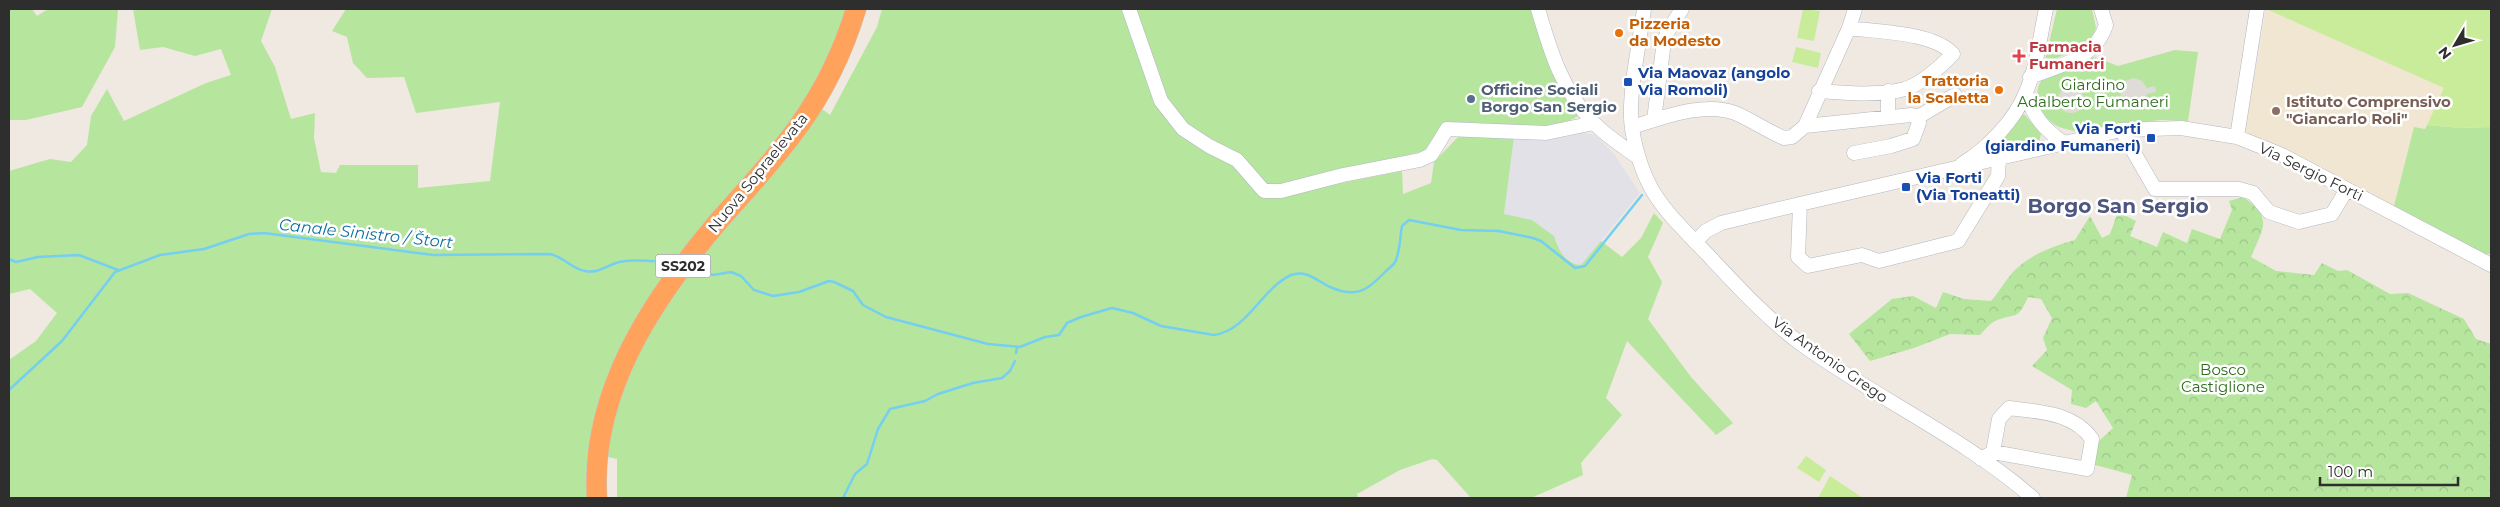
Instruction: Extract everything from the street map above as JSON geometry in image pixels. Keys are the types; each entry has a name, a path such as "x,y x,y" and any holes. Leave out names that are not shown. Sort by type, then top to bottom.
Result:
{"highway":[{"name":"Nuova Sopraelevata","path":"597,498 604,456 621,401 642,351 656,326 699,264 802,144 840,56 856,9"},
{"name":"Nuova Sopraelevata","path":"818,106 850,60 868,9"},
{"name":"Nuova Sopraelevata","path":"604,456 608,498"}],"street":[{"path":"1129,9 1161,101 1169,114 1194,137 1237,160 1264,191 1281,191 1343,175 1420,160 1431,155 1447,129 1546,132 1594,123"},
{"path":"1538,9 1557,68 1569,91 1594,123 1639,158"},
{"name":"Via Antonio Grego","path":"1644,9 1631,108 1632,127 1645,177 1662,208 1770,318 1796,340 1987,455 2033,498"},
{"path":"1654,120 1664,41 1682,9"},
{"path":"1632,127 1689,112 1724,110 1784,138 1792,138 1806,126 1819,91 1849,28 1855,9"},
{"path":"1956,168 1986,146 2015,111 2026,92 2046,9"},
{"path":"2030,77 2077,59 2095,47 2106,25 2101,9"},
{"path":"2236,137 2258,9"},
{"path":"1819,91 1844,93 1905,89 1916,84 1953,54 1946,47 1933,40 1849,28"},
{"path":"1888,91 1888,117"},
{"path":"2026,92 2036,117 2044,127 2064,143"},
{"path":"1918,117 1955,96"},
{"path":"1806,126 1911,114 1918,117 1920,123 1913,139 1891,146 1854,153"},
{"name":"Via Sergio Forti","path":"1695,242 1706,231 1722,223 1800,204 2121,130 2181,128 2236,137 2282,154 2491,265"},
{"path":"2121,130 2155,189 2239,189 2253,193 2269,212 2298,222 2332,214 2347,189"},
{"path":"1800,204 1798,257 1808,266 1862,255 1879,261 1958,241 1998,176 1999,158"},
{"name":"Via Antonio Grego","path":"2009,408 2058,415 2087,431 2092,439 2087,469 1987,455 1999,419 2009,408"}],"shaded area":[{"path":"2266,9 2444,88 2425,129 2414,127 2394,206 2281,148 2245,133"},
{"path":"2134,78 2142,81 2147,88 2155,86 2156,92 2147,94 2140,104 2131,105 2121,97 2120,88 2125,81"},
{"path":"2071,87 2080,91 2084,100 2080,109 2071,113 2062,109 2058,100 2062,91"},
{"path":"1579,132 1595,135 1614,154 1640,193 1581,266 1567,259 1557,248 1554,236 1532,221 1504,214 1514,137"}],"green space":[{"path":"9,9 32,9 37,16 48,9 118,9 115,47 82,107 26,120 9,120"},
{"path":"133,9 272,9 261,41 275,67 291,119 315,113 314,138 321,172 336,173 340,165 418,165 418,188 490,181 500,102 416,113 404,77 367,78 353,63 347,37 332,31 346,9 849,9 836,43 808,98 830,115 877,27 882,9 1125,9 1161,112 1276,196 1402,171 1403,194 1431,183 1434,162 1458,137 1514,137 1504,214 1532,220 1554,236 1560,251 1571,262 1581,265 1601,241 1622,257 1641,238 1654,213 1663,223 1648,257 1662,282 1648,319 1691,377 1733,423 1716,435 1627,341 1606,398 1622,415 1581,463 1583,475 1531,498 1471,498 1437,460 1432,459 1400,470 1357,494 1358,498 617,498 617,459 591,453 587,498 9,498 9,360 36,341 57,313 30,289 9,294 9,171 50,159 71,162 87,145 91,116 107,89 124,121 206,83 231,75 221,49 195,56 163,47 140,50"},
{"path":"1134,9 1532,9 1579,115 1565,123 1531,130 1443,124 1424,151 1280,187 1265,185 1180,119 1166,101"},
{"path":"1803,9 1820,11 1814,41 1797,38"},
{"path":"2057,9 2092,9 2096,28 2090,43 2044,64"},
{"path":"2266,9 2491,9 2491,127 2461,128 2427,125 2444,88"},
{"path":"1796,47 1821,53 1818,68 1792,62"},
{"name":"Giardino Adalberto Fumaneri","path":"2175,50 2198,52 2188,121 2160,120 2074,131 2054,124 2046,118 2040,106 2037,93 2038,87 2045,77 2095,57 2118,66"},
{"path":"2021,114 2025,115 2041,134 2039,143 1990,153 1989,151"},
{"path":"2427,125 2461,128 2491,127 2491,254 2485,254 2394,206 2414,127 2425,129"},
{"name":"Bosco Castiglione","path":"2243,197 2259,211 2263,224 2251,257 2276,271 2314,275 2322,263 2338,271 2347,270 2390,294 2408,293 2464,319 2476,339 2491,344 2491,498 2126,498 2132,475 2092,464 2098,442 2113,428 2096,401 2086,408 2071,404 2072,390 2032,366 2047,350 2043,338 2052,318 2041,299 2028,297 2018,313 1995,321 1980,335 1950,334 1914,348 1870,361 1849,334 1892,299 1913,296 1936,308 1943,292 1964,299 1991,301 2019,266 2050,248 2075,240 2090,216 2102,238 2110,234 2118,212 2136,221 2130,236 2157,247 2163,232 2187,243 2192,229 2220,239 2232,210 2229,201"},
{"path":"1806,456 1826,470 1819,482 1797,468"},
{"path":"1830,476 1863,498 1818,498"}],"waterway":[{"path":"691,267 713,275 731,272 741,276 754,290 773,296 799,292 829,281 834,282 853,291 863,305 886,317 988,344 1020,347 1045,337 1059,335 1067,323 1112,308 1133,313 1161,326 1214,335 1226,332 1245,318 1280,281 1291,275 1302,274 1311,276 1339,291 1355,292 1367,288 1394,264 1402,226 1409,220 1461,230 1499,231 1533,238 1541,241 1575,268 1585,266 1642,195"},
{"name":"Canale Sinistro / Štort","path":"9,390 62,341 115,272 160,255 204,249 249,234 264,233 433,255 550,254 580,270 590,272 626,261 674,264"},
{"path":"9,259 16,262 38,257 79,255 118,270"},
{"name":"Canale Sinistro / Štort","path":"1016,353 1017,347"},
{"path":"843,498 855,474 867,464 878,429 890,409 925,401 938,394 973,383 1002,378 1010,371 1015,361"}],"place":[{"name":"Pizzeria da Modesto","path":"1619,33"},
{"name":"Farmacia Fumaneri","path":"2019,56"},
{"name":"Via Maovaz (angolo Via Romoli)","path":"1628,82"},
{"name":"Trattoria la Scaletta","path":"1999,90"},
{"name":"Officine Sociali Borgo San Sergio","path":"1471,99"},
{"name":"Istituto Comprensivo \"Giancarlo Roli\"","path":"2276,111"},
{"name":"Via Forti (giardino Fumaneri)","path":"2151,138"},
{"name":"Via Forti (Via Toneatti)","path":"1906,187"}],"district":[{"name":"Borgo San Sergio","path":"2118,206"}]}
